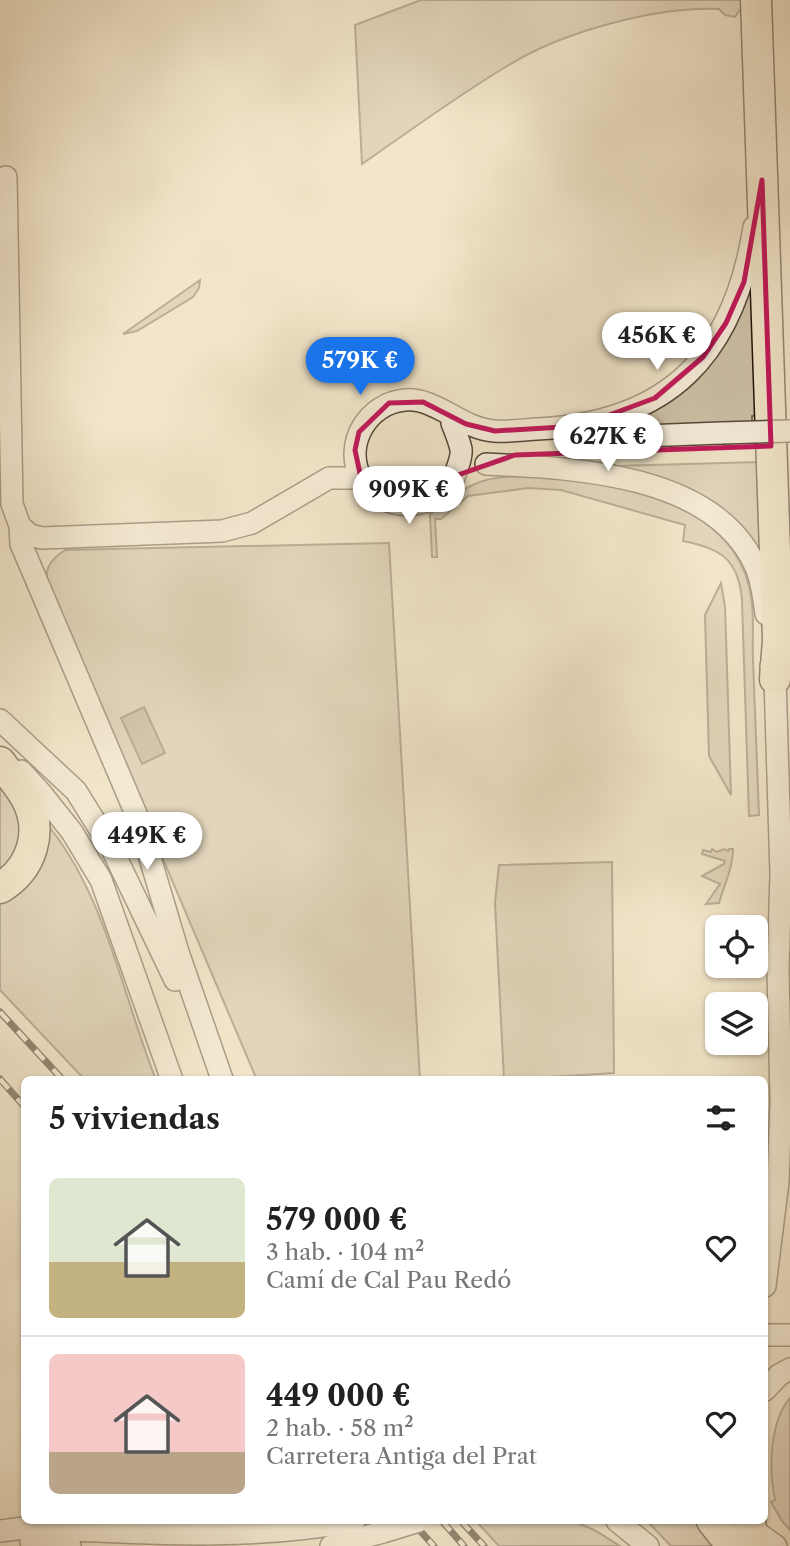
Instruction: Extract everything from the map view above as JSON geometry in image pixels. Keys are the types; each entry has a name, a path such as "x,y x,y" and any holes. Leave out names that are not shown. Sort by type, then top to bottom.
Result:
{"highway":[{"path":"756,0 778,640 775,679"},
{"path":"0,762 26,798 34,819 34,837 26,864 11,881 0,888"},
{"path":"724,1524 747,1530"}],"street":[{"path":"6,177 12,504 20,526 21,544 139,821 178,952 221,1076"},
{"path":"446,417 495,431 580,426 630,411 667,391 703,357 736,303 750,255 762,180"},
{"path":"446,417 461,449 455,476 444,491 435,498 418,504 400,505 388,502 373,492 361,478 355,450 359,432 373,413 389,403 407,400 423,402 446,417 464,436 495,441 722,441 790,446"},
{"path":"455,476 514,455 722,441 790,431"},
{"path":"486,464 562,467 611,475 668,492 708,512 733,534 756,567 767,623 766,654 775,679 781,874 778,970 781,1102 775,1207 768,1262"},
{"path":"20,526 30,534 42,538 222,531 252,523 329,478 361,478"},
{"path":"34,579 40,560 63,538"},
{"path":"0,720 76,792 133,892 221,1076"},
{"path":"0,754 18,768 41,793 72,832 101,880 172,1076"},
{"path":"768,1227 775,1207"},
{"path":"768,1335 790,1335"},
{"path":"768,1387 779,1375 790,1369"},
{"path":"0,1531 24,1528 204,1534 309,1530 339,1524"},
{"path":"331,1546 409,1524"},
{"path":"621,1524 649,1546"},
{"path":"747,1530 776,1546"},
{"path":"0,1537 70,1546"}],"highlighted area":[{"path":"762,180 771,446 515,455 455,476 444,491 418,504 388,502 361,478 355,450 359,432 389,403 423,402 466,424 495,431 580,426 655,398 703,357 726,323 744,282"}],"shaded area":[{"path":"421,0 743,0 743,6 735,17 725,15 719,9 667,12 611,23 555,42 490,77 362,164 355,25"},
{"path":"200,280 199,288 193,297 137,331 123,334"},
{"path":"752,280 757,415 752,416 752,424 618,427 641,416"},
{"path":"758,462 765,573 749,543 615,471 616,466"},
{"path":"542,476 603,485 665,502 694,515 718,533 737,556 749,586 752,604 759,815 749,816 742,601 737,575 732,565 717,552 683,541 685,525 561,490 528,488 468,496 441,519 435,519 437,557 432,557 430,514 446,502 470,486 493,479"},
{"path":"389,543 420,1076 255,1076 49,591 48,567 54,558 65,550"},
{"path":"721,583 725,606 731,795 709,756 705,615"},
{"path":"144,707 165,753 142,764 121,718"},
{"path":"0,783 16,802 25,837 0,877"},
{"path":"51,829 86,887 112,950 154,1076 81,1076 0,990 0,898 46,841"},
{"path":"712,849 717,852 733,849 733,856 719,903 706,904 720,884 702,876 725,861 702,854 703,850 711,852"},
{"path":"612,862 614,1073 504,1076 495,903 499,865"},
{"path":"790,1398 790,1530 771,1502 775,1500 772,1474 774,1433 783,1408"},
{"path":"479,1524 581,1524 620,1546 499,1546"},
{"path":"650,1524 705,1524 724,1546 671,1546"}],"railway":[{"path":"0,1012 59,1076"},
{"path":"0,1079 21,1103"},
{"path":"414,1524 434,1546"},
{"path":"445,1524 464,1546"},
{"path":"464,1524 484,1546"}]}
